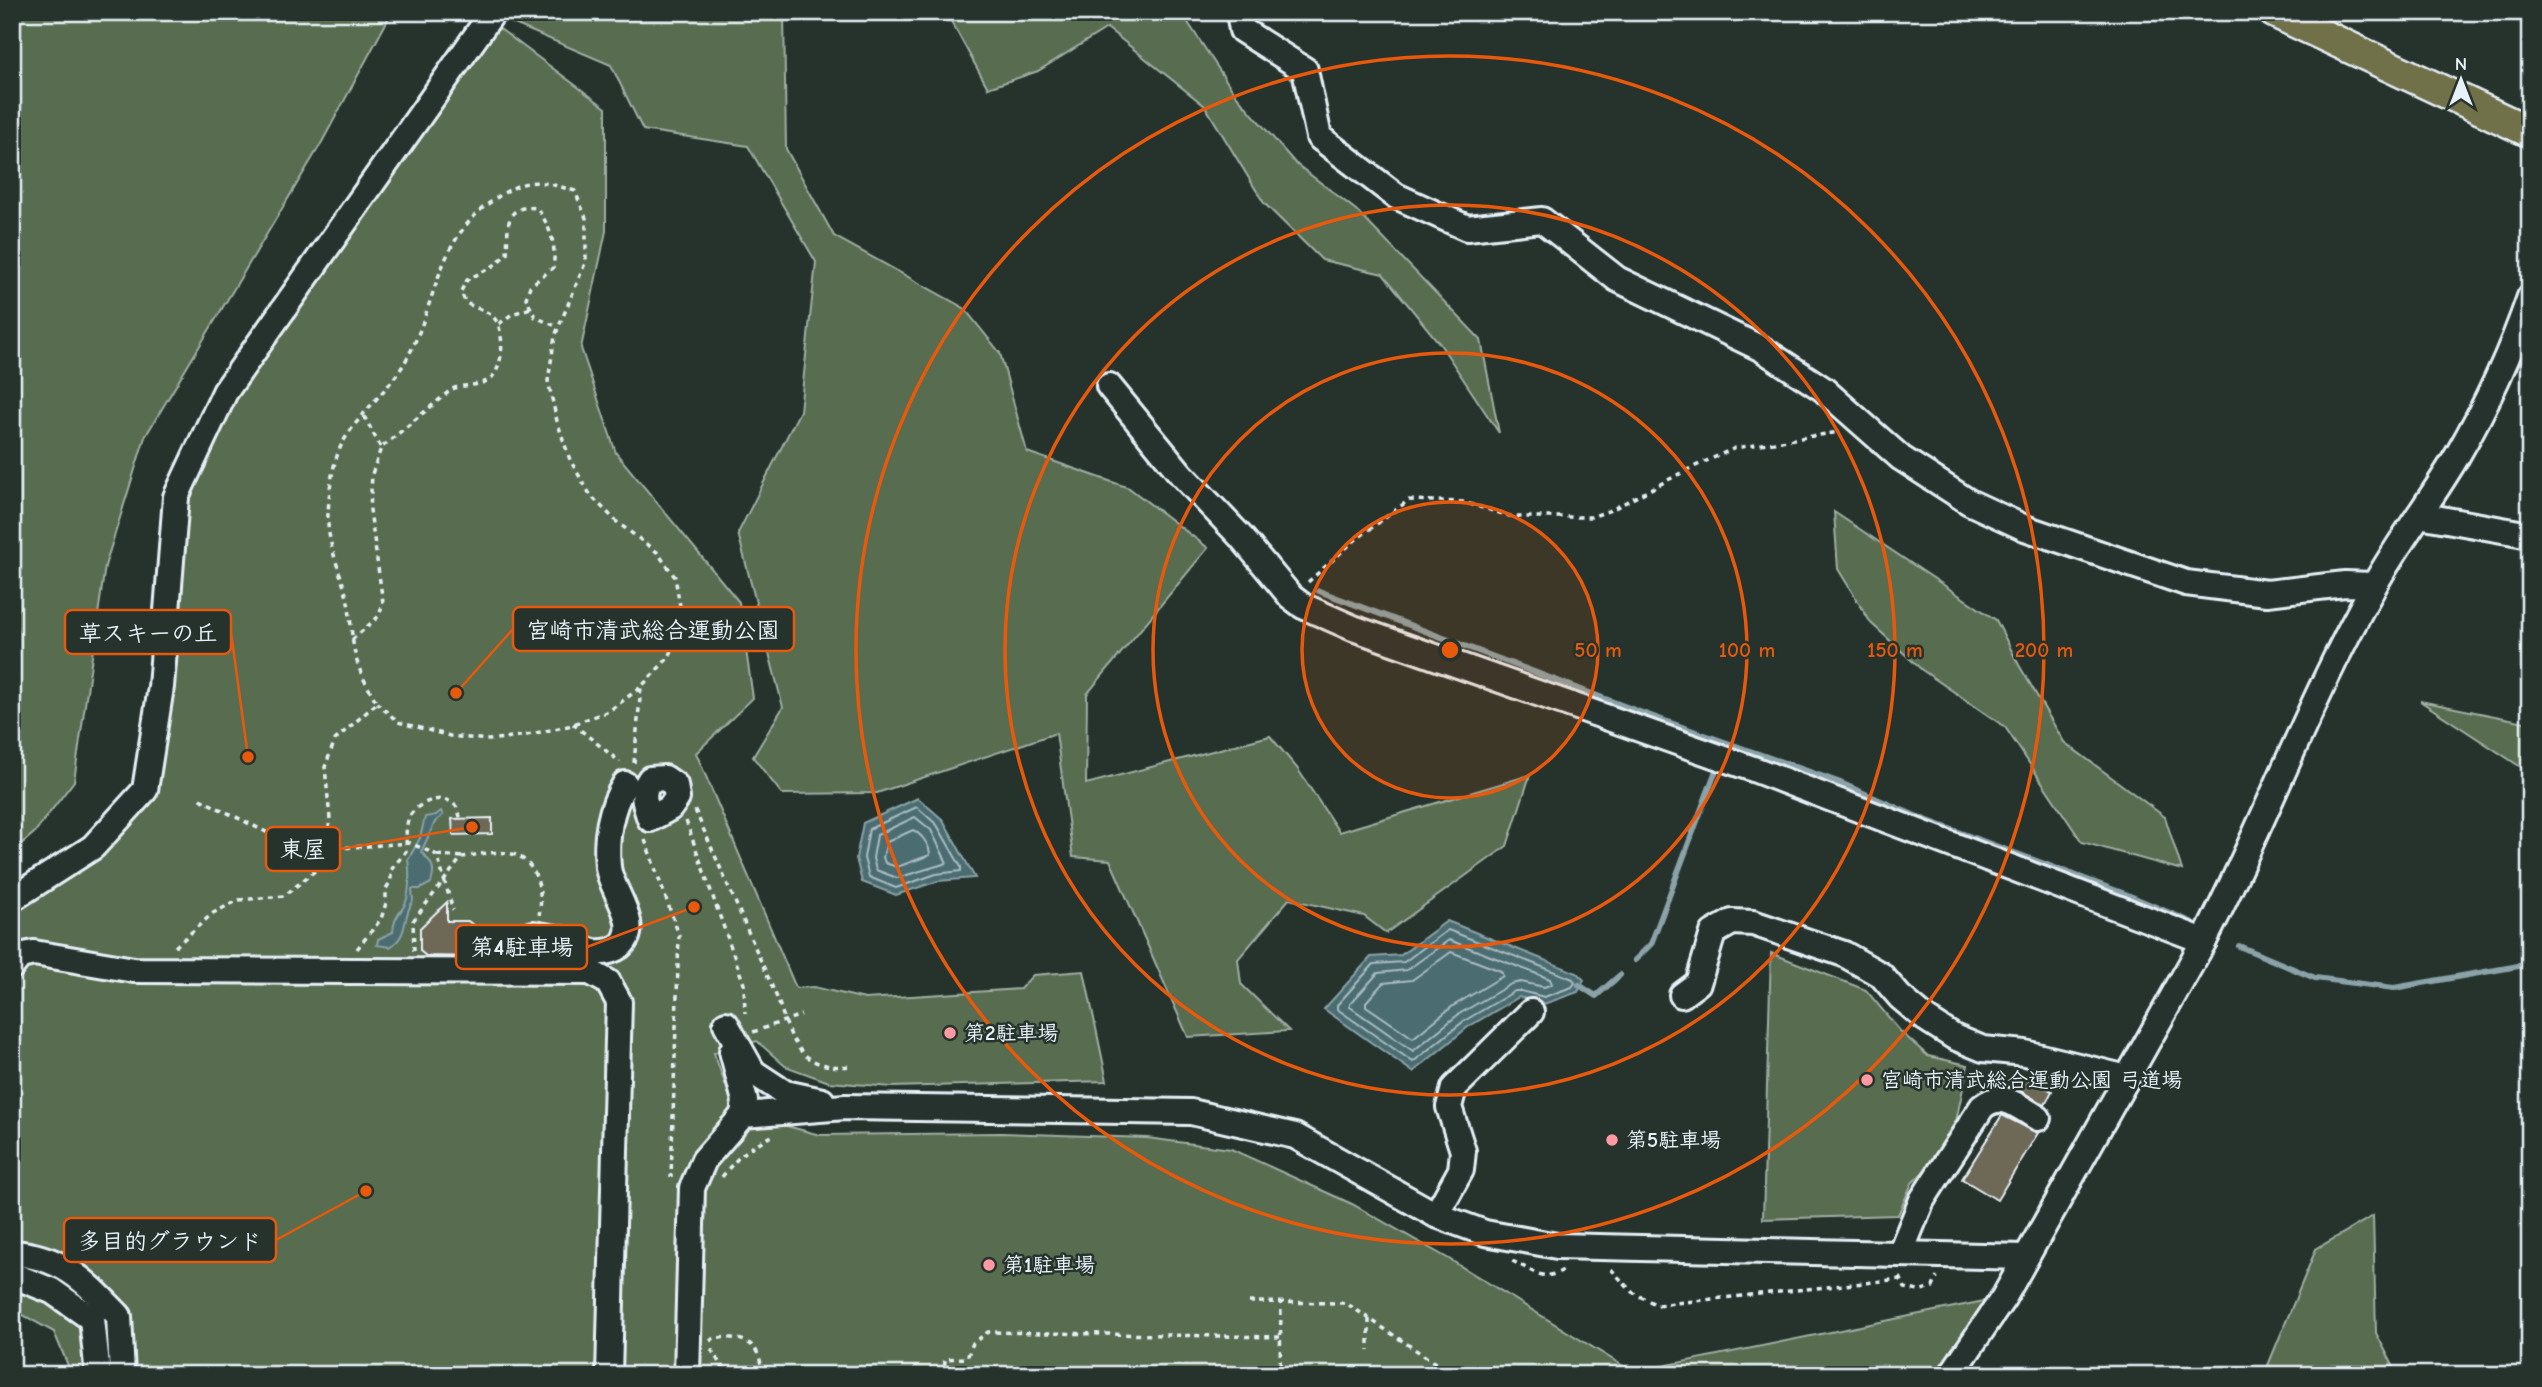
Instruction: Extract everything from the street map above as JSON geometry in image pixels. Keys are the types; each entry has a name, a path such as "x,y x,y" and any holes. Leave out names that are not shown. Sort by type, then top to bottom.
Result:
{"main road":[{"path":"2274,12 2530,132"}],"street":[{"path":"12,899 93,847 145,790 161,687 176,496 225,392 493,12"},
{"path":"1239,12 1242,30 1305,70 1319,137 1396,196 1467,228 1542,220 1617,279 1762,349 1823,389 1901,458 1969,502 2025,528 2186,583 2267,593 2345,584 2374,585"},
{"path":"1951,1375 2004,1297 2204,941 2234,884 2302,729 2374,585 2456,457 2484,407 2516,338 2530,297"},
{"path":"1110,386 1181,474 1242,538 1291,597 1303,606 1353,628 1768,775 2204,941"},
{"path":"2418,515 2530,535"},
{"path":"533,934 565,940 594,952 610,951 621,945 628,935 628,921 608,870 608,845 616,799 629,778"},
{"path":"1682,995 1698,983 1713,933 1732,922 1753,922 1844,954 1881,975 1900,997 1926,1019 1954,1037 1983,1049 2025,1053 2127,1078"},
{"path":"12,966 20,956 34,953 134,970 590,972 608,982 619,1002 610,1375"},
{"path":"1436,1215 1461,1170 1463,1151 1450,1107 1454,1088 1531,1012"},
{"path":"739,1027 753,1072 785,1093 845,1107"},
{"path":"739,1027 745,1101 752,1114"},
{"path":"1900,1267 1922,1200 1982,1107 1990,1100 2006,1100 2038,1118"},
{"path":"687,1375 692,1188 704,1160 752,1114 845,1107 1191,1112 1295,1136 1436,1215 1485,1233 1557,1246 1900,1267 2026,1257"},
{"path":"12,1253 34,1254 53,1261 88,1285 119,1316 122,1375"},
{"path":"12,1275 52,1291 92,1318 98,1375"}],"path":[{"path":"545,182 575,191 586,218 586,261 555,336 548,381 557,422 570,460 591,496 618,523 657,552 675,577 681,618 670,656 641,687 609,710 572,724 527,735 489,740 450,736 398,722 377,703 359,670 352,640 348,602 334,554 327,516 337,455 364,416 405,363 421,327 450,245 477,211 516,184 545,182"},
{"path":"352,640 379,616 383,603 370,510 372,474 381,448 452,389 461,385 476,385 490,379 497,369 502,342 499,324 491,314 465,302 461,292 467,280 493,267 507,254 509,220 514,210 524,206 537,208 545,220 556,255 553,268 530,286 526,298 535,317 558,327"},
{"path":"499,324 512,314 531,308"},
{"path":"364,416 381,448"},
{"path":"1291,597 1354,541 1409,500 1463,502 1513,517 1591,517 1611,510 1689,469 1735,449 1866,427"},
{"path":"629,778 641,687"},
{"path":"150,970 213,913 239,900 285,895 316,870 326,849 330,819 325,767 334,740 377,703"},
{"path":"572,724 629,778"},
{"path":"201,799 322,860"},
{"path":"351,971 353,954 381,919 391,870 403,856 410,816 419,806 431,800 444,799 454,803 460,811 460,819"},
{"path":"801,1015 785,1021 739,1027 744,984 685,822 694,808 785,1021 801,1052 816,1063 833,1067 850,1066"},
{"path":"647,827 679,935 671,1182"},
{"path":"326,849 406,843 437,855 515,855 529,867 540,884 541,905 533,934"},
{"path":"437,855 453,910"},
{"path":"414,971 414,921 462,857"},
{"path":"715,1186 736,1160 758,1142 781,1133"},
{"path":"1504,1258 1543,1277 1551,1277 1574,1266"},
{"path":"1621,1270 1611,1269 1632,1292 1657,1305 1900,1267 1905,1288 1917,1291 1933,1287 1938,1275"},
{"path":"1249,1302 1346,1303 1450,1374"},
{"path":"1280,1375 1281,1302"},
{"path":"1368,1318 1369,1350"},
{"path":"944,1375 945,1359 967,1358 974,1343 988,1332 1280,1337"},
{"path":"719,1337 738,1337 750,1343 758,1353 762,1375"},
{"path":"709,1346 722,1367 729,1371 755,1375"},
{"path":"722,1367 722,1375"}],"green space":[{"path":"12,12 392,12 322,142 145,437 105,566 74,781 34,833 12,852"},
{"path":"486,12 784,12 786,149 834,236 964,308 1000,353 1027,452 1129,488 1208,548 1087,694 1086,784 1270,736 1297,768 1339,832 1530,775 1507,846 1386,933 1364,916 1289,899 1238,959 1241,984 1289,1031 1188,1037 1110,860 1073,857 1056,733 877,793 782,794 753,757 783,707 738,533 800,411 816,262 748,146 643,130 611,65"},
{"path":"946,12 1181,12 1235,94 1295,163 1356,210 1481,340 1499,433 1440,344 1383,274 1322,260 1264,203 1205,106 1107,28 1038,71 988,88"},
{"path":"488,20 606,108 606,231 581,348 616,453 739,602 753,698 696,753 796,988 814,987 865,999 1020,989 1033,975 1084,971 1107,1081 892,1087 829,1082 785,1066 757,1041 714,1053 735,1112 820,1135 1001,1133 1147,1138 1231,1149 1352,1204 1449,1259 1633,1372 2004,1297 1951,1375 72,1375 54,1332 12,1309 12,899 145,790 176,497 225,392"},
{"path":"1834,512 1996,620 2064,742 2165,817 2182,870 2082,842 2005,727 1922,670 1871,623 1838,569"},
{"path":"2420,701 2530,723 2530,773"},
{"name":"宮崎市清武総合運動公園 弓道場","path":"1771,953 1866,990 1900,1031 1928,1056 1968,1065 1955,1126 1937,1158 1912,1183 1898,1215 1763,1219"},
{"path":"2373,1216 2376,1333 2398,1375 2264,1375 2316,1249"}],"water":[{"path":"918,798 943,820 975,878 938,881 896,895 862,882 856,858 863,823"},
{"path":"441,811 443,815 435,822 421,852 432,866 431,883 420,889 412,889 413,901 403,931 396,942 390,947 377,945 378,939 393,932 395,921 406,902 409,884 408,860 420,838 425,817"},
{"path":"1447,921 1577,973 1584,980 1578,992 1544,1004 1519,997 1468,1027 1413,1072 1324,1009 1371,957 1401,955"}],"building":[{"path":"492,818 492,834 453,835 452,819"},
{"path":"447,902 447,921 468,921 484,934 483,953 480,957 426,956 420,951 420,928"},
{"path":"2022,1075 2052,1091 2045,1105 2015,1088"},
{"path":"2002,1115 2038,1133 1997,1200 1962,1179"}],"waterway":[{"path":"1319,591 1645,714 1838,782 1920,818 2125,894 2191,922"},
{"path":"1635,960 1651,944 1718,765"},
{"path":"2239,946 2315,978 2394,988 2530,964"},
{"path":"1579,985 1596,996 1620,975"}],"place":[{"name":"宮崎市清武総合運動公園","path":"456,693"},
{"name":"草スキーの丘","path":"248,757"},
{"name":"東屋","path":"472,827"},
{"name":"第4駐車場","path":"694,907"},
{"name":"第2駐車場","path":"950,1033"},
{"name":"宮崎市清武総合運動公園 弓道場","path":"1867,1080"},
{"name":"第5駐車場","path":"1612,1140"},
{"name":"多目的グラウンド","path":"366,1191"},
{"name":"第1駐車場","path":"989,1265"}]}
